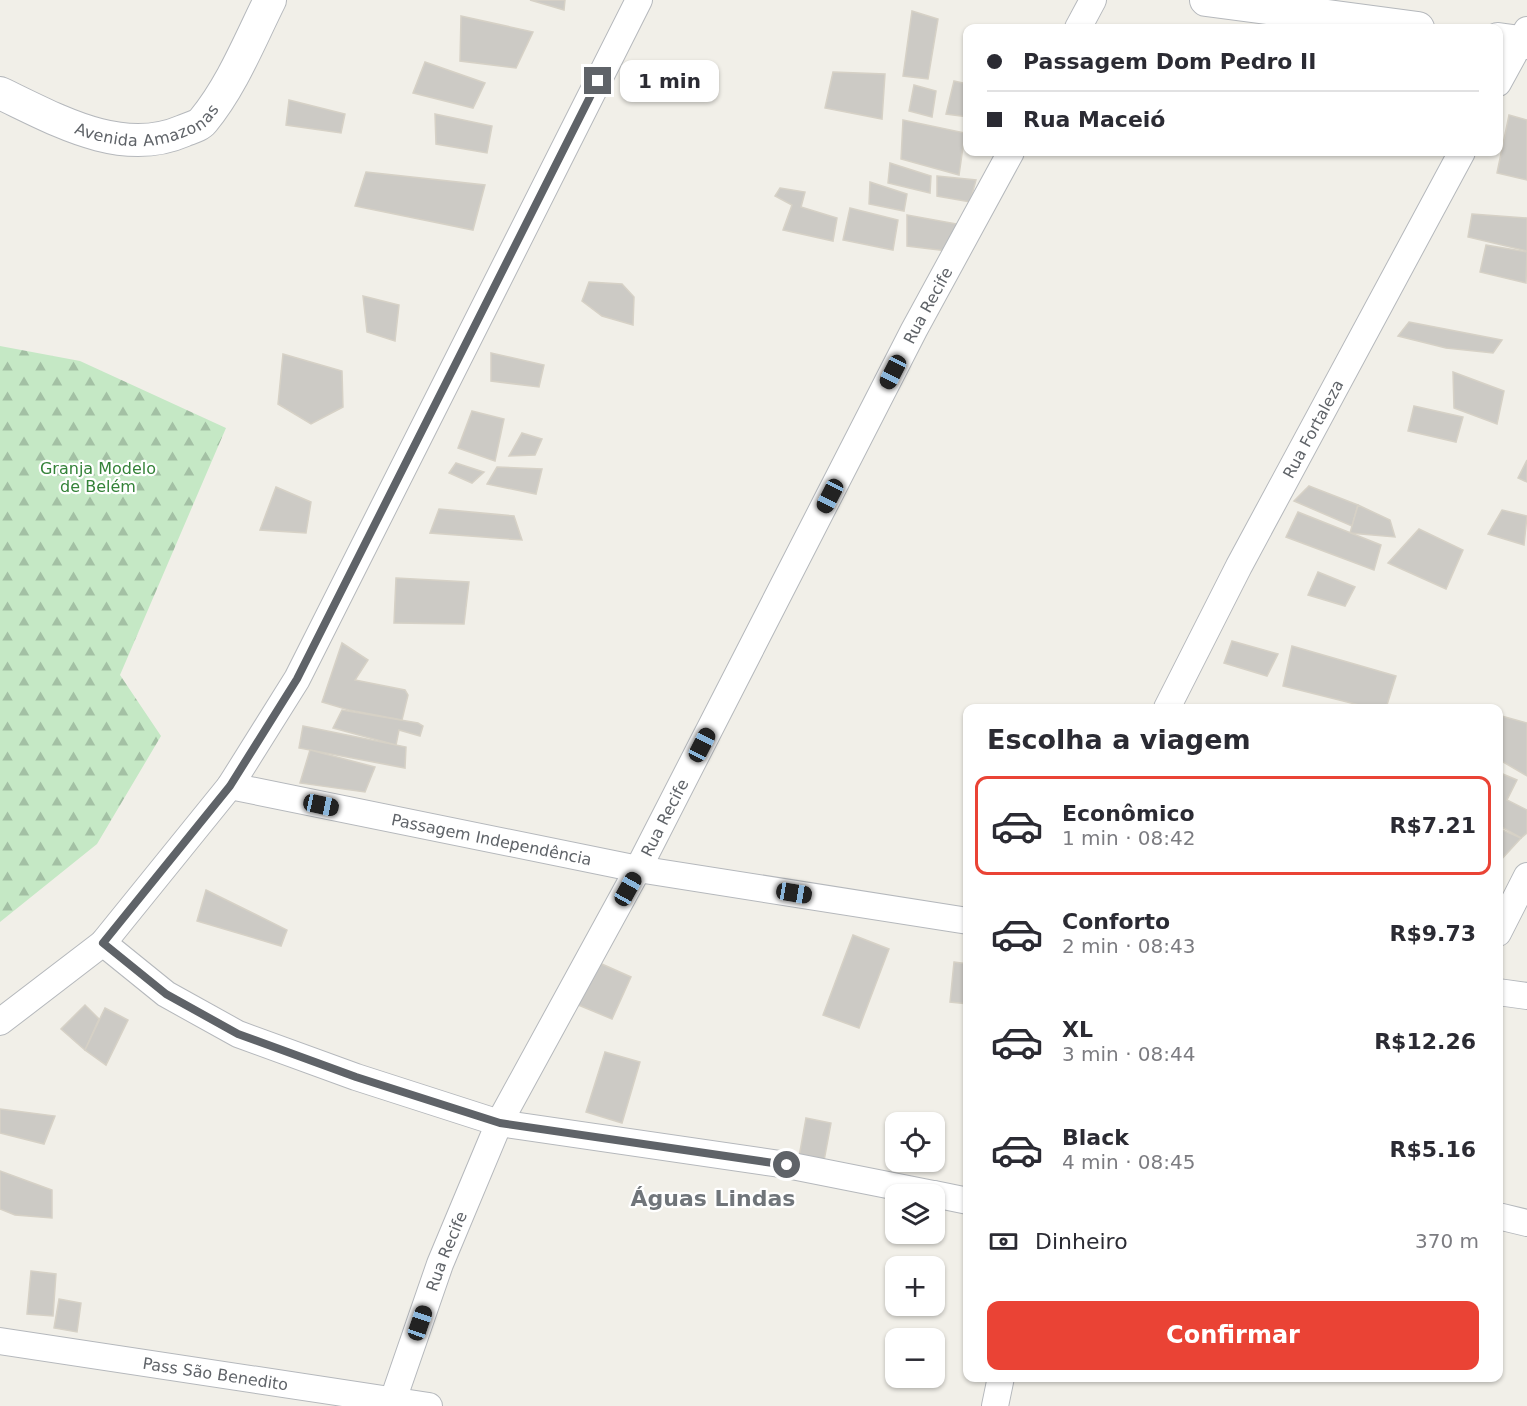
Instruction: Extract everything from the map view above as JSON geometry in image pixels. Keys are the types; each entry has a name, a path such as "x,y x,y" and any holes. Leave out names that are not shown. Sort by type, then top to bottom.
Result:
{"street":[{"name":"Avenida Amazonas","path":"0,93 77,129 132,140 173,135 202,123 224,89 270,0"},
{"path":"0,1023 103,943 230,786 297,679 639,0"},
{"path":"1080,24 1093,0"},
{"path":"1206,0 1388,24"},
{"path":"1503,72 1518,39"},
{"name":"Rua Recife","path":"393,1401 440,1264 500,1123 639,869 909,341 1009,156"},
{"name":"Rua Fortaleza","path":"1169,704 1239,566 1460,156"},
{"name":"Passagem Independência","path":"230,786 639,869 963,920"},
{"path":"1503,923 1527,876"},
{"path":"103,943 166,994 238,1034 356,1077 500,1123 787,1165 885,1184"},
{"path":"1503,993 1527,996"},
{"path":"945,1196 963,1200"},
{"path":"1503,1217 1527,1223"},
{"name":"Pass São Benedito","path":"0,1341 429,1406"},
{"path":"995,1406 1000,1382"}],"green space":[{"name":"Granja Modelo de Belém","path":"0,346 80,361 226,428 120,675 161,736 97,844 0,922"}],"building":[{"path":"530,0 565,0 564,10"},
{"path":"912,11 938,19 928,79 903,76"},
{"path":"461,16 533,32 516,68 460,61"},
{"path":"425,62 485,83 473,108 413,93"},
{"path":"833,72 885,74 882,119 825,108"},
{"path":"954,81 963,83 963,116 946,114"},
{"path":"914,85 936,91 932,117 909,111"},
{"path":"289,100 345,114 341,133 286,125"},
{"path":"435,114 492,126 487,153 436,144"},
{"path":"1509,115 1527,120 1527,180 1497,173 1501,156 1503,156"},
{"path":"903,120 963,133 959,175 901,159"},
{"path":"890,163 931,176 930,193 888,183"},
{"path":"366,172 485,185 473,230 355,206"},
{"path":"937,176 976,180 970,202 937,196"},
{"path":"870,182 907,194 904,211 869,204"},
{"path":"780,188 805,192 801,207 837,218 833,241 783,230 792,205 775,196"},
{"path":"850,208 898,220 893,250 843,240"},
{"path":"1472,214 1527,218 1527,251 1468,237"},
{"path":"907,215 957,224 947,251 907,246"},
{"path":"1486,245 1527,252 1526,283 1480,272"},
{"path":"589,282 622,284 634,297 633,325 602,316 582,301"},
{"path":"363,296 399,305 395,341 367,332"},
{"path":"1409,322 1502,340 1493,353 1446,348 1398,336"},
{"path":"491,353 544,365 539,387 491,381"},
{"path":"283,354 342,371 343,407 311,424 278,404"},
{"path":"1453,372 1504,391 1497,424 1454,408"},
{"path":"1414,406 1463,417 1456,442 1408,431"},
{"path":"472,411 504,419 495,461 458,448"},
{"path":"522,433 542,439 535,455 509,456"},
{"path":"1527,460 1527,482 1518,478"},
{"path":"456,463 484,472 472,483 449,473"},
{"path":"497,467 542,469 536,494 487,484"},
{"path":"1309,486 1358,505 1352,526 1294,501"},
{"path":"276,487 311,502 306,533 260,530"},
{"path":"1358,505 1390,520 1395,537 1350,533"},
{"path":"439,509 514,516 522,540 430,533"},
{"path":"1502,510 1527,516 1524,545 1488,534"},
{"path":"1298,512 1381,545 1374,570 1286,537"},
{"path":"1419,529 1463,550 1446,589 1388,563"},
{"path":"1318,572 1355,587 1345,606 1308,595"},
{"path":"396,578 469,582 464,624 394,623"},
{"path":"1232,641 1278,654 1267,676 1224,663"},
{"path":"342,643 368,660 355,680 405,690 408,695 402,720 349,710 322,702"},
{"path":"1292,646 1396,676 1387,704 1355,704 1283,686"},
{"path":"342,710 418,723 423,726 420,736 399,730 396,745 333,728"},
{"path":"1503,716 1527,723 1527,776 1503,762"},
{"path":"303,726 406,747 405,768 299,748"},
{"path":"310,750 375,767 365,792 300,783"},
{"path":"1503,774 1517,780 1507,800 1527,810 1527,833 1521,838 1503,828"},
{"path":"1503,830 1521,838 1503,858"},
{"path":"206,890 287,930 281,946 197,921"},
{"path":"853,935 889,949 859,1028 823,1015"},
{"path":"595,961 631,977 612,1019 576,1004"},
{"path":"954,962 963,963 963,1003 950,1002"},
{"path":"85,1005 99,1019 85,1050 61,1029"},
{"path":"105,1008 128,1020 106,1065 85,1050"},
{"path":"605,1052 640,1062 622,1123 586,1112"},
{"path":"0,1109 55,1116 44,1144 0,1133"},
{"path":"806,1118 831,1123 824,1161 799,1157"},
{"path":"0,1171 52,1190 52,1218 15,1215 0,1209"},
{"path":"31,1271 56,1274 53,1316 27,1314"},
{"path":"59,1299 81,1303 77,1332 54,1328"}],"district":[{"name":"Águas Lindas","path":"713,1198"}],"route":[{"path":"598,81 297,679 230,786 103,943 166,994 238,1034 356,1077 500,1123 787,1165"}]}
